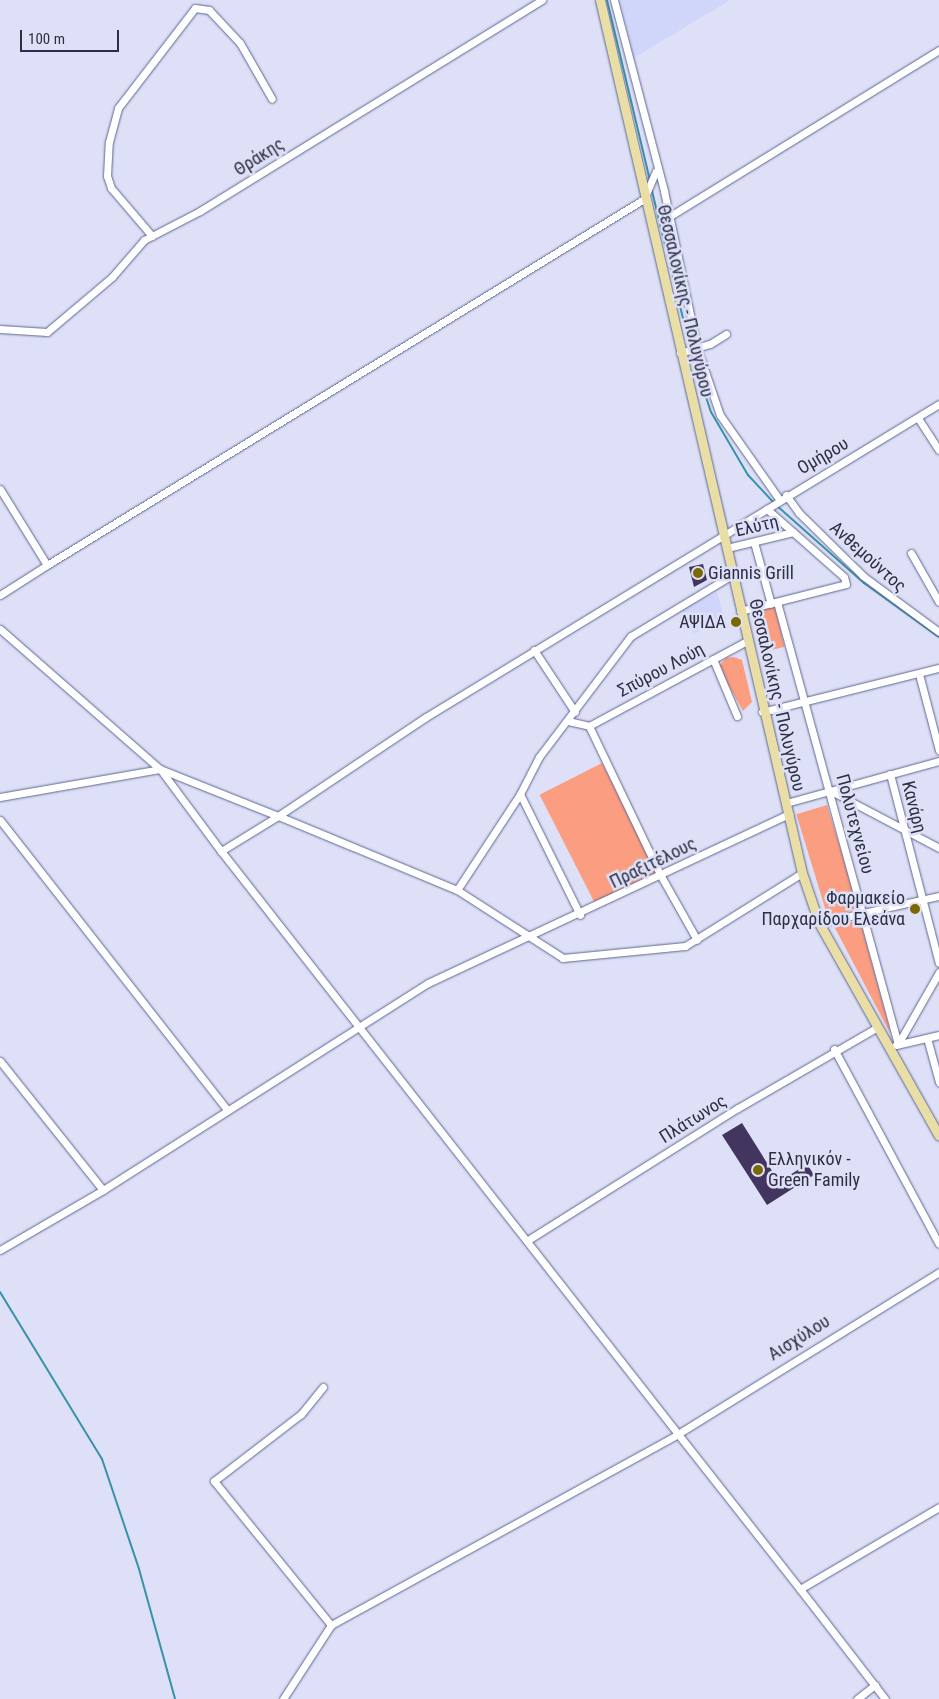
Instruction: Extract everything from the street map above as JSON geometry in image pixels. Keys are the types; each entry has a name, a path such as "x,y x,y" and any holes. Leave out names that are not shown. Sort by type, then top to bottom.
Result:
{"main road":[{"name":"Θεσσαλονίκης - Πολυγύρου","path":"600,0 644,199 722,534 727,548 762,712 789,814 802,873 819,923 888,1050 939,1136"}],"street":[{"name":"Θράκης","path":"0,329 47,332 112,277 140,243 200,210 542,0"},
{"path":"614,0 656,171 664,191 667,218 698,348 720,415 779,499"},
{"path":"152,236 112,188 107,176 109,142 118,108 195,8 210,10 240,43 272,99"},
{"path":"667,218 939,50"},
{"path":"0,595 644,199 656,171"},
{"path":"680,353 698,348 726,334"},
{"name":"Ομήρου","path":"221,851 534,650 722,534 767,509 779,499 939,404"},
{"path":"918,418 939,450"},
{"path":"0,489 47,565"},
{"name":"Ανθεμούντος","path":"786,495 799,513 870,582 939,632"},
{"name":"Ανθεμούντος","path":"767,509 844,577 846,584 774,603"},
{"name":"Ελύτη","path":"727,548 793,532"},
{"name":"Πολυτεχνείου","path":"754,542 805,701 831,791 898,1044"},
{"path":"911,553 939,602"},
{"path":"457,890 520,794 539,757 576,712 632,636 732,575"},
{"path":"740,611 774,603"},
{"path":"0,629 160,770 221,851 360,1025 885,1699"},
{"name":"Σπύρου Λούη","path":"589,726 747,641"},
{"path":"534,650 576,712"},
{"path":"713,659 736,716"},
{"path":"762,712 939,668"},
{"path":"919,674 939,750"},
{"path":"568,721 589,726 661,876 697,940"},
{"path":"786,803 939,761"},
{"path":"0,797 160,770 278,816 457,890 562,958 676,947 697,940 802,873"},
{"name":"Κανάρη","path":"890,774 939,963"},
{"path":"831,791 939,848"},
{"path":"520,794 580,916"},
{"name":"Πραξιτέλους","path":"0,1250 103,1190 360,1025 447,974 580,916 789,814"},
{"path":"0,820 227,1109"},
{"path":"819,923 939,896"},
{"path":"898,1044 939,972"},
{"name":"Πλάτωνος","path":"528,1240 834,1049 876,1028"},
{"path":"888,1050 898,1044 939,1035"},
{"path":"927,1038 939,1082"},
{"path":"834,1049 939,1244"},
{"path":"0,1061 103,1190"},
{"name":"Αισχύλου","path":"331,1625 678,1434 939,1272"},
{"path":"283,1699 331,1625 214,1481 301,1414 323,1387"},
{"path":"800,1589 939,1507"},
{"path":"857,1699 875,1685"}],"shaded area":[{"path":"620,0 730,0 634,58"},
{"path":"717,592 724,617 694,634 682,610"},
{"path":"774,604 785,647 763,652 753,609"},
{"path":"734,657 742,660 752,702 743,711 718,667 726,658"},
{"path":"602,763 657,872 595,903 540,795"},
{"path":"827,805 859,908 828,918 796,814"},
{"path":"860,920 889,1026 890,1033 834,926"}],"building":[{"name":"Giannis Grill","path":"703,564 707,580 694,587 689,567"},
{"name":"Ελληνικόν - Green Family","path":"742,1123 779,1182 807,1164 814,1175 767,1205 722,1135"}],"waterway":[{"path":"607,0 650,180"},
{"path":"651,187 690,347"},
{"path":"691,352 711,412 748,475 773,502"},
{"path":"776,505 864,583 939,637"},
{"path":"0,1292 102,1459 139,1569 175,1699"}],"place":[{"name":"Giannis Grill","path":"698,573"},
{"name":"ΑΨΙΔΑ","path":"736,622"},
{"name":"Φαρμακείο Παρχαρίδου Ελεάνα","path":"915,909"},
{"name":"Ελληνικόν - Green Family","path":"758,1170"}]}
